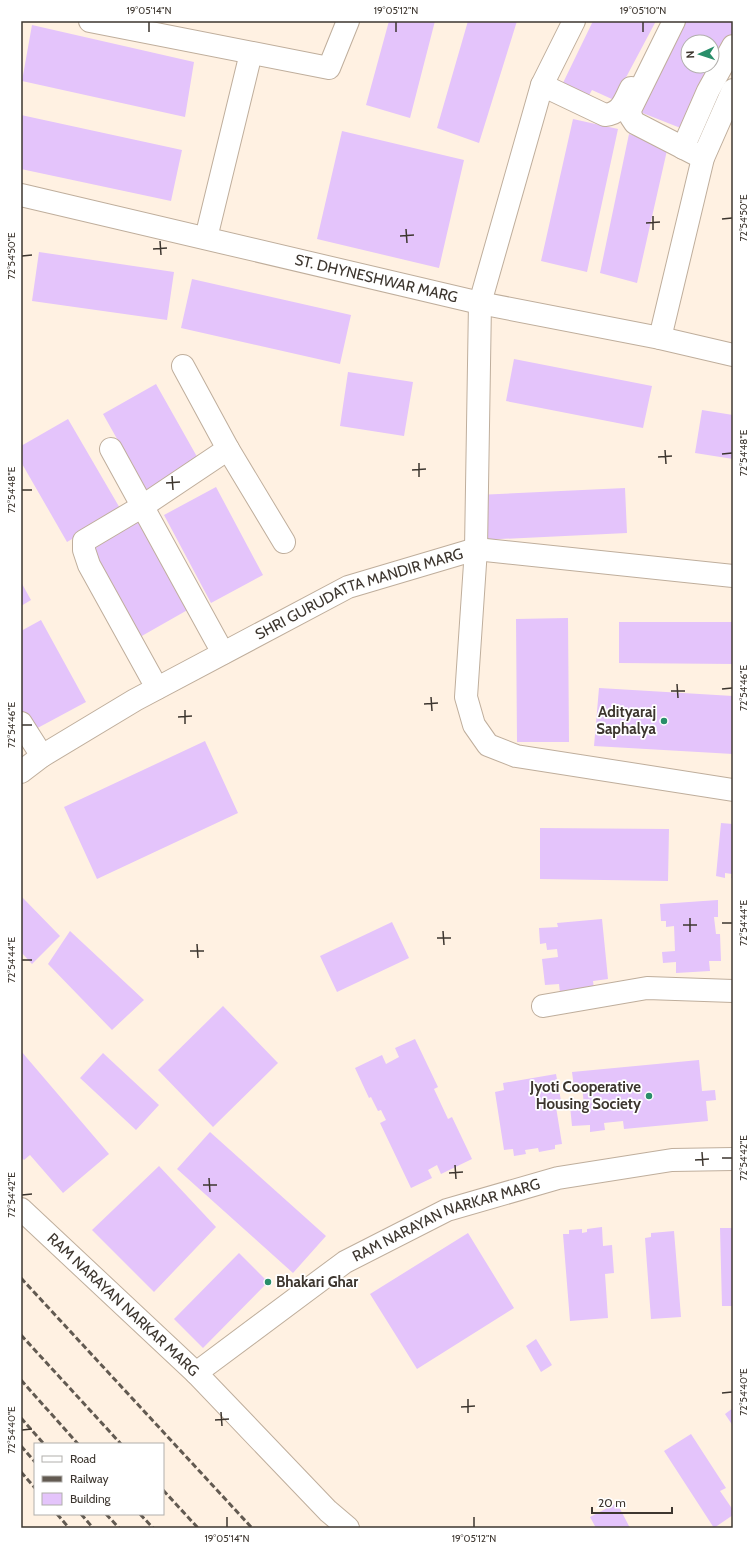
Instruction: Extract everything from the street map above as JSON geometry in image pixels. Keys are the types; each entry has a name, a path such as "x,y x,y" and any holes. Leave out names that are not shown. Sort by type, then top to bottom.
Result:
{"street":[{"path":"90,21 145,26 251,53 329,68 348,21"},
{"path":"574,21 548,88 480,303 476,549 466,697 474,725 488,745 516,756 733,790"},
{"path":"548,88 590,21"},
{"path":"548,88 605,115 613,114 618,111 666,21"},
{"path":"674,21 630,110 631,117 635,123 703,158"},
{"path":"684,148 708,91 733,46"},
{"path":"206,238 251,53"},
{"path":"660,338 703,158 733,90"},
{"name":"ST. DHYNESHWAR MARG","path":"21,195 480,303 660,338 733,355"},
{"path":"183,366 228,449 284,542"},
{"path":"111,449 223,653"},
{"path":"157,688 89,565 84,550 84,542 143,506 228,449"},
{"name":"SHRI GURUDATTA MANDIR MARG","path":"21,772 42,756 135,700 348,587 476,549 733,576"},
{"path":"21,723 42,756"},
{"path":"543,1006 647,988 733,991"},
{"name":"RAM NARAYAN NARKAR MARG","path":"21,1209 196,1373 345,1262 447,1210 558,1178 672,1160 733,1160"},
{"path":"196,1373 328,1511 348,1528"}],"building":[{"path":"389,21 435,21 410,118 366,105"},
{"path":"468,21 517,21 479,143 437,128"},
{"path":"593,21 656,21 614,100 592,90 588,97 561,87"},
{"path":"683,21 733,21 733,35 720,59 720,34 680,34 680,74 712,74 683,129 635,110"},
{"path":"32,25 194,62 185,117 22,81"},
{"path":"21,115 182,150 171,201 21,169"},
{"path":"573,119 618,129 587,272 541,261"},
{"path":"342,131 464,160 439,268 317,239"},
{"path":"629,134 668,146 637,283 600,273"},
{"path":"39,252 174,272 167,320 32,301"},
{"path":"192,279 351,315 340,364 181,328"},
{"path":"514,359 652,386 643,428 506,401"},
{"path":"348,372 413,382 404,436 340,426"},
{"path":"156,384 200,462 147,492 103,414"},
{"path":"702,410 733,415 733,459 695,453"},
{"path":"68,419 121,510 67,542 21,462 21,446"},
{"path":"216,487 263,575 211,603 164,515"},
{"path":"625,488 627,533 479,540 477,495"},
{"path":"141,519 191,608 140,637 89,548"},
{"path":"21,582 31,600 21,606"},
{"path":"568,618 569,742 517,742 516,619"},
{"path":"41,620 86,702 32,731 21,712 21,631"},
{"path":"619,622 733,622 733,664 619,663"},
{"name":"Adityaraj Saphalya","path":"599,688 733,696 733,754 594,746"},
{"path":"205,741 238,813 97,879 64,807"},
{"path":"721,823 733,824 733,878 731,878 732,874 725,873 725,878 716,876"},
{"path":"540,828 669,829 668,881 540,879"},
{"path":"21,896 60,936 32,964 21,952"},
{"path":"718,900 718,917 714,917 716,934 720,934 721,961 709,961 710,971 676,973 676,962 663,963 662,952 675,951 674,926 666,927 666,921 661,921 660,904"},
{"path":"602,919 608,979 593,981 594,989 560,993 559,984 545,985 542,959 558,957 557,949 547,950 546,943 540,944 539,928 558,927 557,923"},
{"path":"392,922 409,958 337,992 320,956"},
{"path":"70,931 144,1000 112,1030 48,964"},
{"path":"223,1006 278,1063 213,1127 158,1070"},
{"path":"415,1039 438,1087 434,1089 448,1119 452,1117 472,1159 441,1174 437,1165 428,1170 432,1178 411,1188 380,1123 386,1120 381,1110 378,1111 371,1097 369,1098 355,1068 382,1055 386,1064 399,1057 395,1048"},
{"path":"21,1051 109,1154 63,1193 30,1155 24,1160 21,1157"},
{"path":"103,1053 159,1105 136,1130 80,1078"},
{"name":"Jyoti Cooperative Housing Society","path":"699,1060 702,1091 715,1090 716,1100 706,1101 708,1121 624,1129 623,1121 604,1123 605,1130 590,1132 590,1125 572,1126 570,1106 584,1105 582,1086 574,1087 572,1072"},
{"path":"556,1074 562,1106 556,1107 562,1144 555,1145 555,1149 539,1152 538,1148 525,1150 526,1154 514,1156 513,1149 504,1150 495,1092 504,1090 503,1083"},
{"path":"210,1132 326,1236 293,1273 177,1169"},
{"path":"159,1166 216,1227 154,1292 92,1230"},
{"path":"602,1227 603,1246 612,1245 614,1273 605,1274 608,1318 570,1321 563,1234 569,1234 569,1230 582,1229 582,1233 587,1232 587,1229"},
{"path":"720,1228 733,1228 733,1306 722,1306"},
{"path":"674,1231 681,1317 651,1319 645,1238 651,1237 651,1233"},
{"path":"468,1233 514,1308 417,1369 370,1294"},
{"path":"239,1253 268,1282 203,1348 174,1319"},
{"path":"536,1339 552,1365 541,1372 526,1346"},
{"path":"733,1408 733,1426 725,1414"},
{"path":"691,1434 726,1488 720,1491 733,1510 733,1515 714,1528 664,1451"},
{"path":"617,1503 630,1528 596,1528 590,1517"}],"railway":[{"path":"21,1278 252,1528"},
{"path":"21,1335 120,1443"},
{"path":"21,1380 77,1443"},
{"path":"21,1418 43,1443"},
{"path":"21,1446 34,1461"},
{"path":"21,1472 34,1487"},
{"path":"164,1491 198,1528"},
{"path":"58,1515 69,1528"},
{"path":"82,1515 93,1528"},
{"path":"107,1515 119,1528"},
{"path":"141,1515 153,1528"}],"place":[{"name":"Adityaraj Saphalya","path":"664,721"},
{"name":"Jyoti Cooperative Housing Society","path":"649,1096"},
{"name":"Bhakari Ghar","path":"268,1282"}]}
